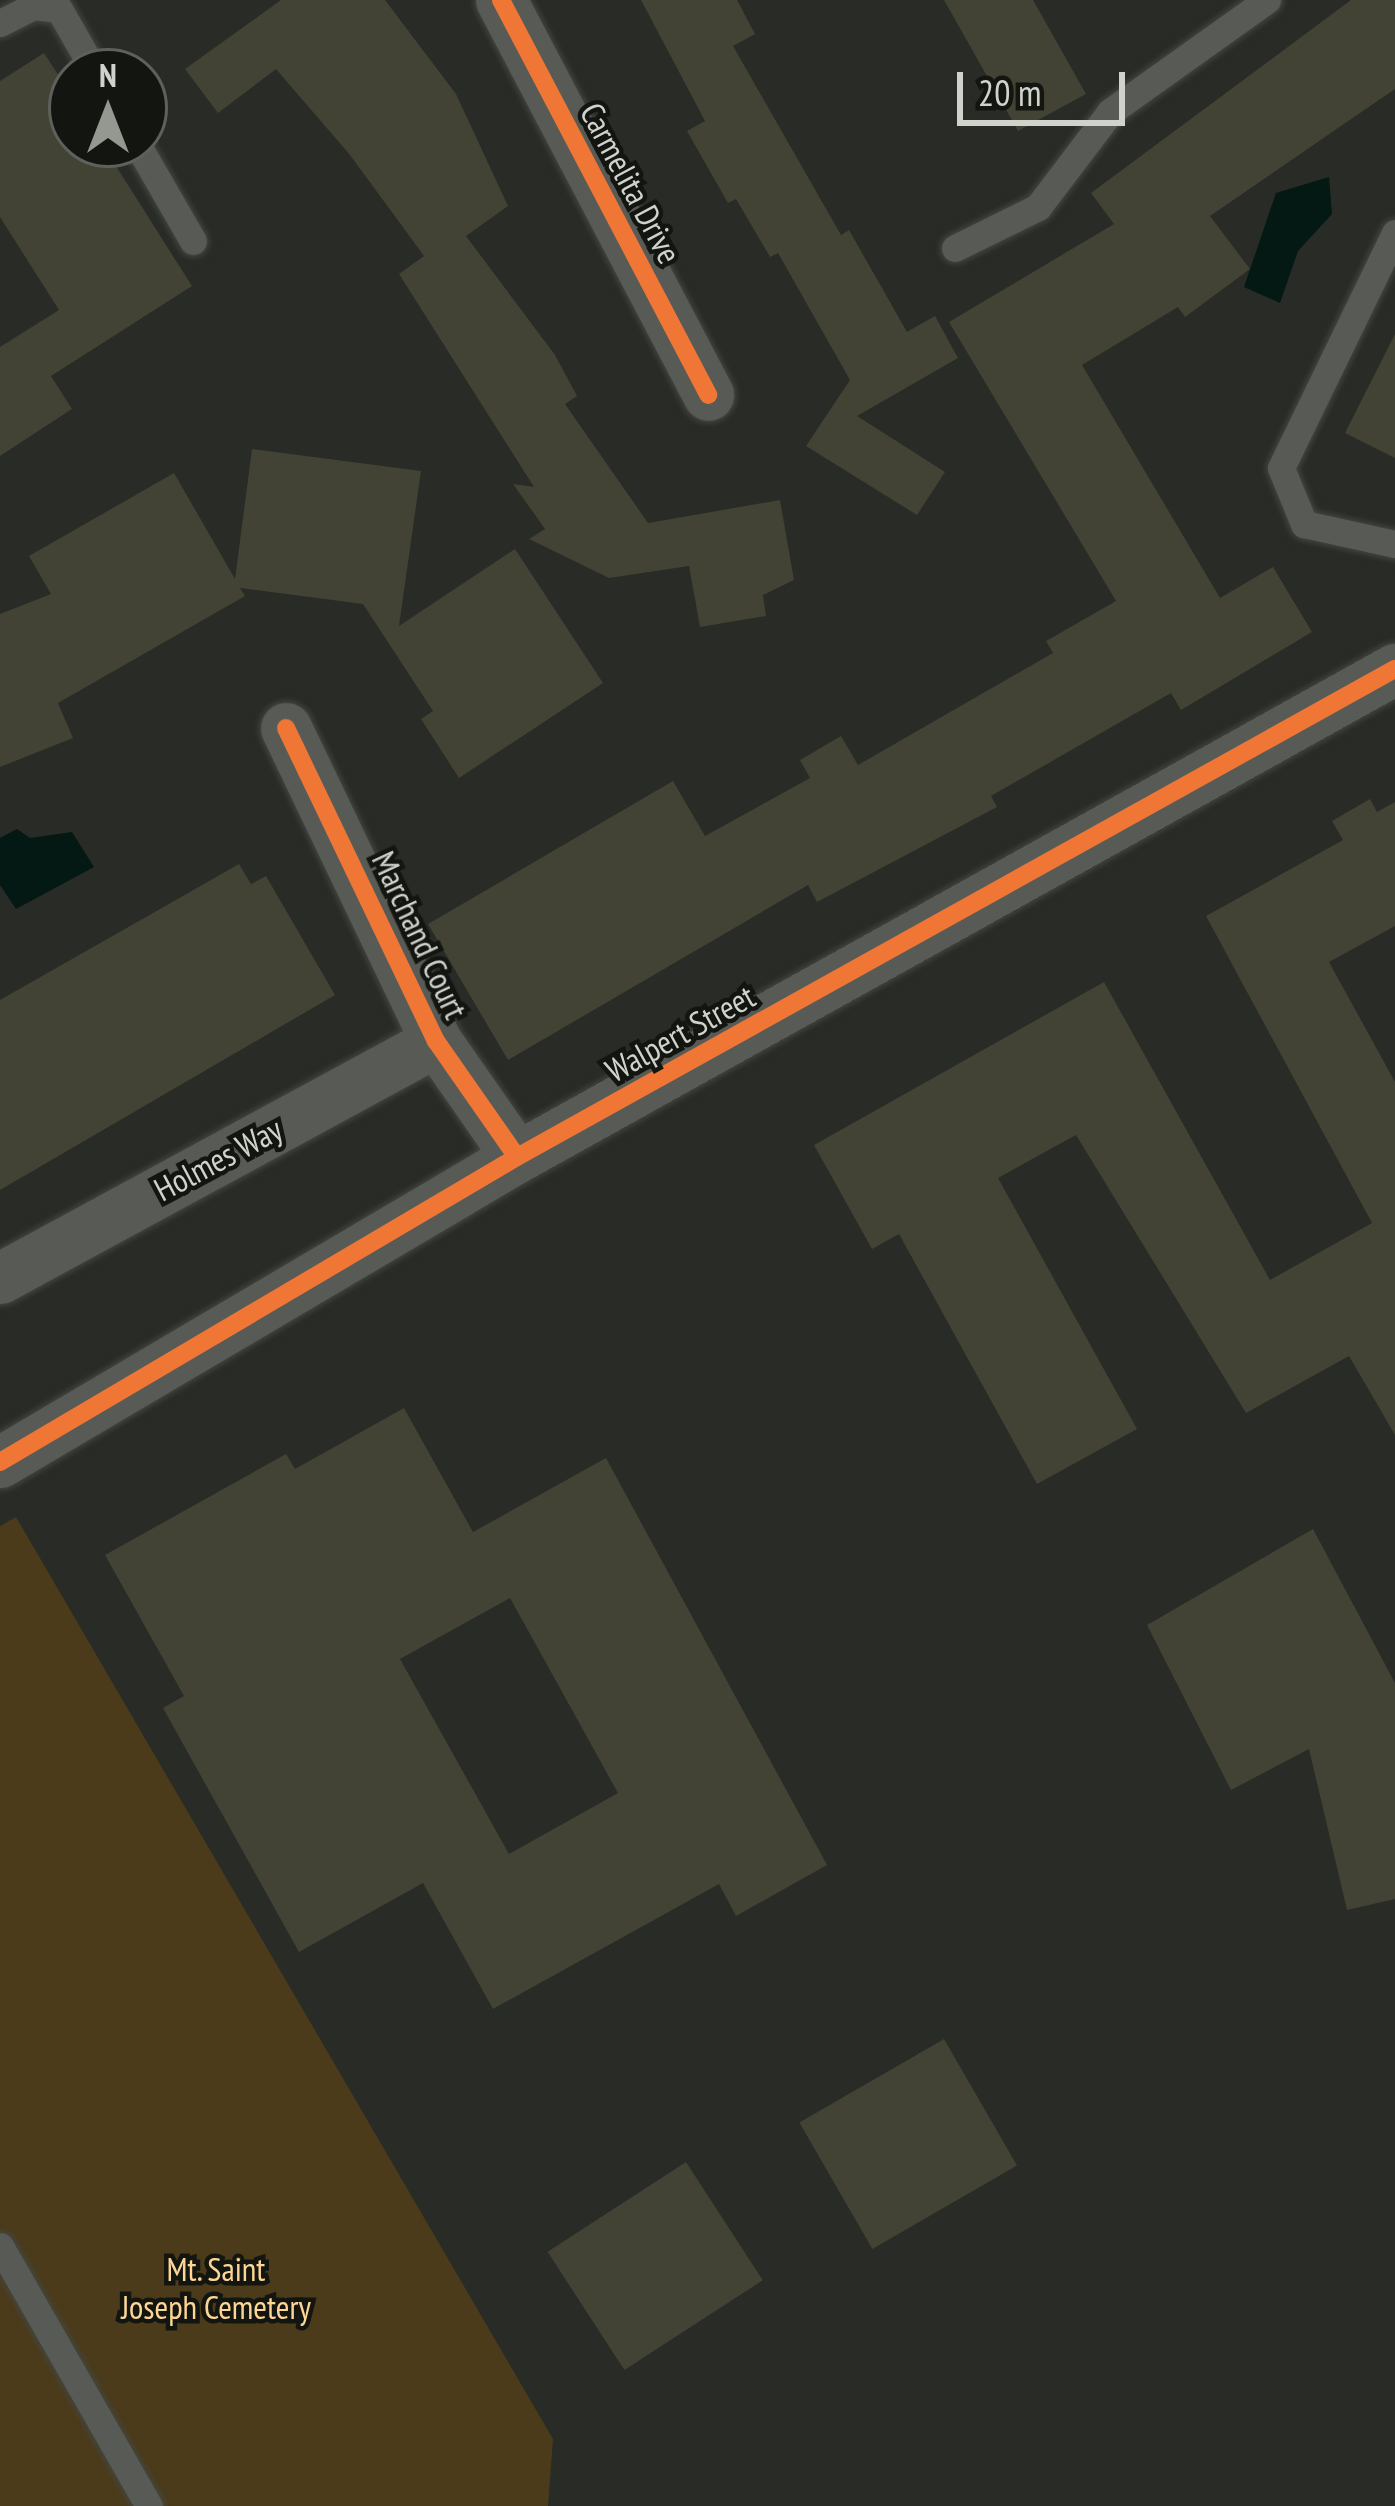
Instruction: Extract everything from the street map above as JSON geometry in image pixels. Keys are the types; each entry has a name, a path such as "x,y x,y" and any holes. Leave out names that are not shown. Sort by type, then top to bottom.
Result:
{"street":[{"name":"Carmelita Drive","path":"501,0 709,395"},
{"name":"Walpert Street","path":"0,1462 518,1157 1395,669"},
{"name":"Marchand Court","path":"286,728 436,1041 518,1157"},
{"name":"Holmes Way","path":"0,1277 436,1041"}],"lane":[{"path":"955,248 1038,207 1110,112 1267,0"},
{"path":"0,22 33,6 59,9 81,48"},
{"path":"151,168 193,241"},
{"path":"1395,233 1281,468 1304,524 1395,544"},
{"path":"0,2246 148,2506"}],"green space":[{"name":"Mt. Saint Joseph Cemetery","path":"16,1517 553,2439 548,2506 0,2506 0,1526"}],"shaded area":[{"path":"1329,177 1332,214 1298,251 1280,303 1244,287 1276,193"},
{"path":"17,829 30,838 72,832 94,867 16,909 0,885 0,838"}],"building":[{"path":"281,0 385,0 456,94 508,206 466,236 555,355 577,396 565,404 648,523 780,500 794,580 763,595 766,616 700,627 689,566 609,578 529,539 545,529 513,484 534,487 399,274 424,256 350,155 276,69 218,113 185,69"},
{"path":"641,0 737,0 755,34 733,46 841,235 849,230 907,332 935,316 958,358 857,416 945,472 917,515 806,446 850,380 778,253 770,257 736,199 728,203 687,131 705,121"},
{"path":"944,0 1033,0 1086,94 1018,131"},
{"path":"1351,0 1395,0 1395,89 1210,216 1250,269 1185,317 1178,307 1082,365 1220,598 1273,567 1312,632 1181,710 1171,693 991,796 997,807 817,902 808,885 508,1060 428,924 673,781 705,836 810,778 800,760 841,736 858,765 1053,653 1046,641 1116,601 949,322 1114,224 1091,193"},
{"path":"44,53 48,59 48,168 117,168 192,286 51,376 72,409 0,456 0,347 59,310 0,217 0,81"},
{"path":"1395,334 1395,458 1345,433"},
{"path":"252,449 421,471 399,626 515,549 603,683 459,778 421,719 433,711 363,604 240,588 245,596 58,703 73,738 0,767 0,614 51,594 29,556 174,473 235,579"},
{"path":"1370,799 1377,812 1395,802 1395,926 1329,962 1395,1082 1395,1435 1349,1356 1246,1413 1076,1135 998,1178 1137,1429 1037,1484 899,1234 872,1249 814,1145 1104,982 1270,1280 1372,1223 1206,916 1343,840 1332,821"},
{"path":"239,864 251,884 266,876 335,995 0,1190 0,1000"},
{"path":"404,1408 473,1532 606,1458 827,1865 736,1916 719,1884 493,2009 423,1883 299,1952 163,1708 184,1696 105,1555 286,1454 295,1469","holes":["510,1598 618,1793 509,1854 400,1659"]},
{"path":"1313,1529 1395,1683 1395,1899 1347,1910 1309,1749 1231,1790 1147,1625"},
{"path":"944,2039 1017,2165 872,2249 799,2122"},
{"path":"686,2162 763,2280 624,2370 548,2252"}],"cycle path":[{"path":"501,0 708,395"},
{"path":"0,1462 517,1157 1395,669"},
{"path":"286,728 436,1041 517,1157"}]}
